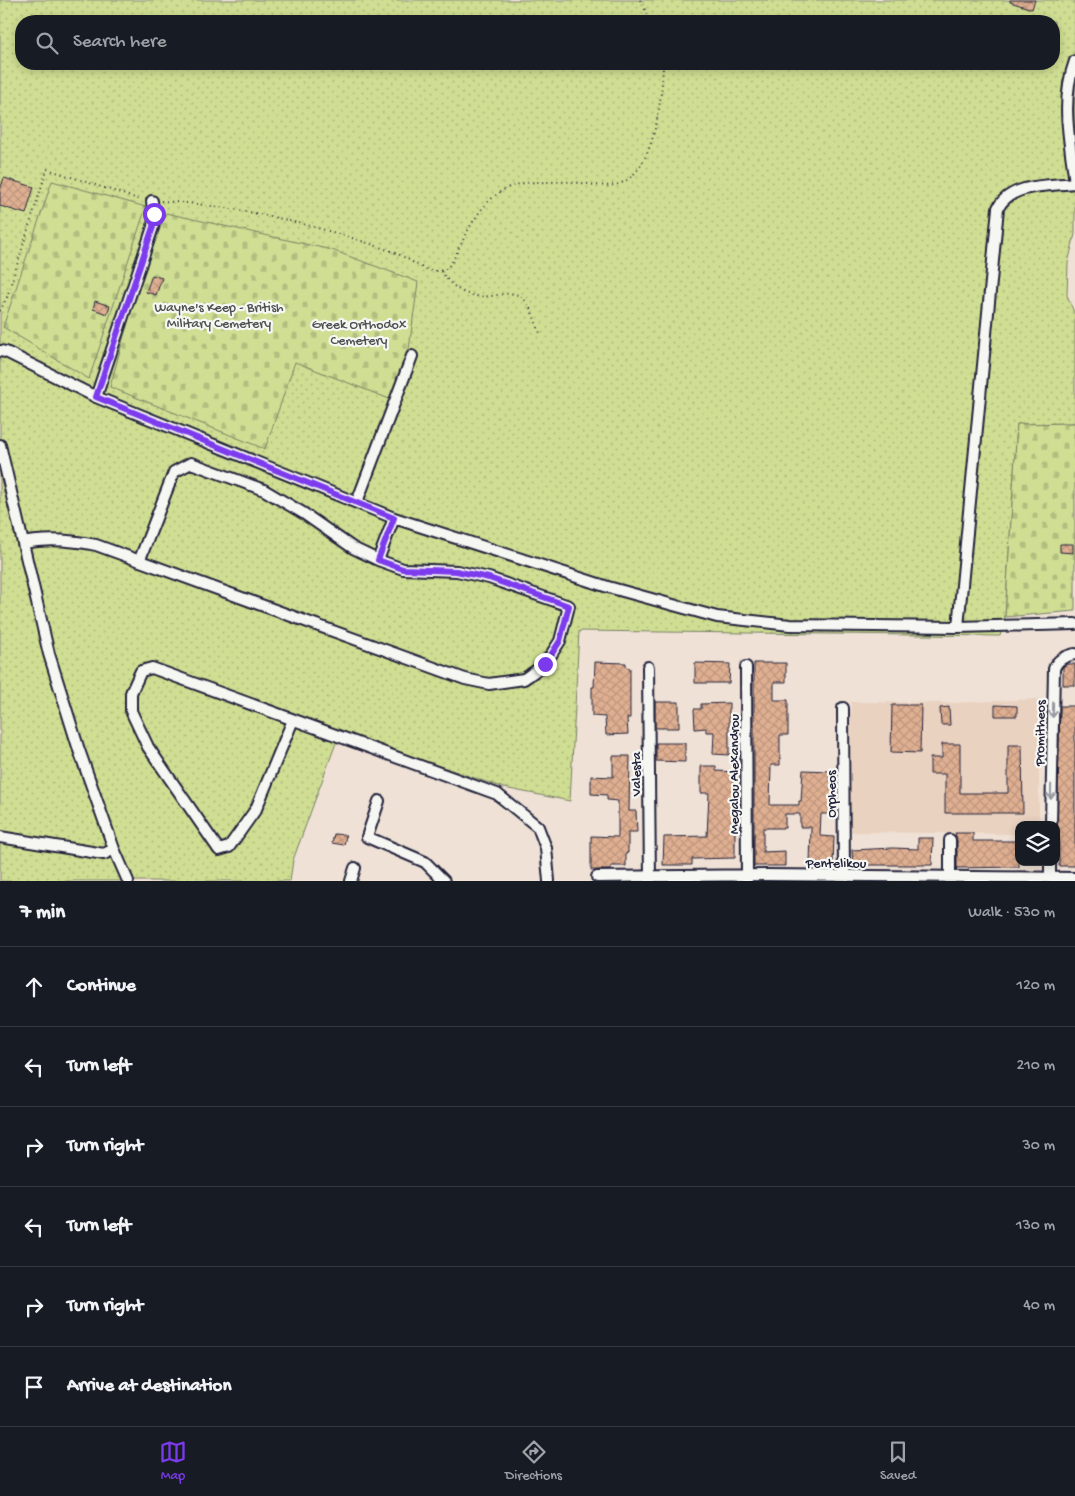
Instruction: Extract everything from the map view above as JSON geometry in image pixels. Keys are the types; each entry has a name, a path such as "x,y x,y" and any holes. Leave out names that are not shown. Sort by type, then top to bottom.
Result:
{"street":[{"path":"958,627 998,208 1005,197 1020,190 1075,183 1066,99 1070,74 1075,62"},
{"path":"96,397 153,227 152,201"},
{"path":"0,351 6,352 96,397 394,518 608,587 717,617 790,625 958,627 1075,624"},
{"path":"357,502 412,356"},
{"path":"0,445 49,654 79,750 114,849 128,881"},
{"path":"23,543 43,539 72,540 96,544 465,679 489,684 524,679 545,664 560,641 569,606 489,578 456,571 403,569 378,560 353,548 304,513 264,490 191,463 174,472 140,559"},
{"path":"378,560 394,518"},
{"name":"Promitheos","path":"1051,821 1054,676 1057,662 1067,655 1075,654"},
{"name":"Valesta","path":"648,667 650,879"},
{"name":"Megalou Alexandrou","path":"746,667 747,878"},
{"path":"293,720 256,809 229,847 219,850 148,747 131,711 131,693 141,671 152,668 496,794 538,826 546,848 549,881"},
{"name":"Orpheos","path":"843,708 844,878"},
{"path":"379,801 367,837 424,862 444,881"},
{"path":"0,837 104,854 114,849"},
{"path":"950,840 950,879"},
{"path":"1050,866 1050,879"},
{"path":"351,881 355,868"},
{"name":"Pentelikou","path":"597,877 650,879 1075,878"}],"path":[{"path":"640,0 648,15"},
{"path":"0,311 8,297 47,170 134,199 210,206 298,223 369,243 400,255 429,270 442,271 448,268 452,262 464,238 486,204 496,194 508,188 521,184 545,182 613,186 629,180 646,160 654,132 662,84 662,70"},
{"path":"442,271 454,287 462,293 473,297 519,295 527,304 540,333"}],"shaded area":[{"path":"1039,699 1039,821 1015,821 1015,834 850,832 851,702 950,703"}],"green space":[{"name":"Greek Orthodox Cemetery","path":"0,0 1075,0 1075,234 1068,263 1067,295 1075,315 1075,423 1017,424 1005,617 1000,636 579,631 570,801 504,788 340,732 293,860 290,881 0,881"},
{"path":"52,181 146,207 89,379 3,327"},
{"name":"Wayne's Keep - British Military Cemetery","path":"166,213 332,250 418,282 409,349 392,400 295,362 265,449 110,387 137,288"},
{"path":"1075,423 1075,611 1005,617 1017,424"}],"building":[{"path":"1010,0 1035,0 1032,9 1010,2"},
{"path":"4,178 34,187 26,214 0,206 0,190"},
{"path":"152,275 162,278 156,295 146,292"},
{"path":"95,301 110,306 107,314 93,309"},
{"path":"1060,544 1073,544 1073,553 1060,552"},
{"path":"595,662 626,663 626,667 630,668 630,718 627,718 628,734 606,735 605,717 592,716 592,687 594,687"},
{"path":"695,663 730,664 729,683 695,683"},
{"path":"754,663 786,663 786,682 774,682 774,700 788,700 788,735 780,735 780,765 771,765 770,805 799,805 799,801 801,801 803,770 830,771 830,780 833,780 832,814 821,814 820,836 834,837 833,864 810,864 811,827 800,827 800,814 785,814 785,828 763,828 763,852 785,851 785,866 754,866"},
{"path":"1067,664 1075,664 1075,685 1063,685 1063,667"},
{"path":"655,702 679,702 679,728 655,728"},
{"path":"729,703 729,755 713,754 714,732 706,732 706,728 695,729 694,709 701,709 701,704"},
{"path":"892,705 921,705 920,753 891,752"},
{"path":"995,705 1017,706 1017,716 995,716"},
{"path":"1060,706 1075,706 1075,866 1060,866 1060,821 1057,821"},
{"path":"949,707 950,725 941,725 940,708"},
{"path":"656,743 685,743 685,762 656,761"},
{"path":"942,744 960,744 960,793 1008,793 1008,745 1022,745 1023,813 945,813 945,774 930,774 930,758 942,758"},
{"path":"613,756 630,756 629,811 636,811 637,832 628,832 626,866 611,866 611,870 591,870 591,836 618,837 618,801 607,800 607,795 591,794 591,776 613,777"},
{"path":"701,766 716,766 716,771 734,772 734,804 740,804 740,828 735,828 735,858 692,859 692,865 663,865 664,837 707,836 709,793 701,793"},
{"path":"955,833 973,833 973,841 1015,841 1015,866 1019,867 957,868 957,840"},
{"path":"334,834 346,835 344,845 332,843"},
{"path":"918,838 933,838 932,865 853,865 852,850 918,849"}],"route":[{"path":"154,214 153,227 96,397 394,518 378,560 403,569 456,571 489,578 569,606 560,641 545,664"}]}
